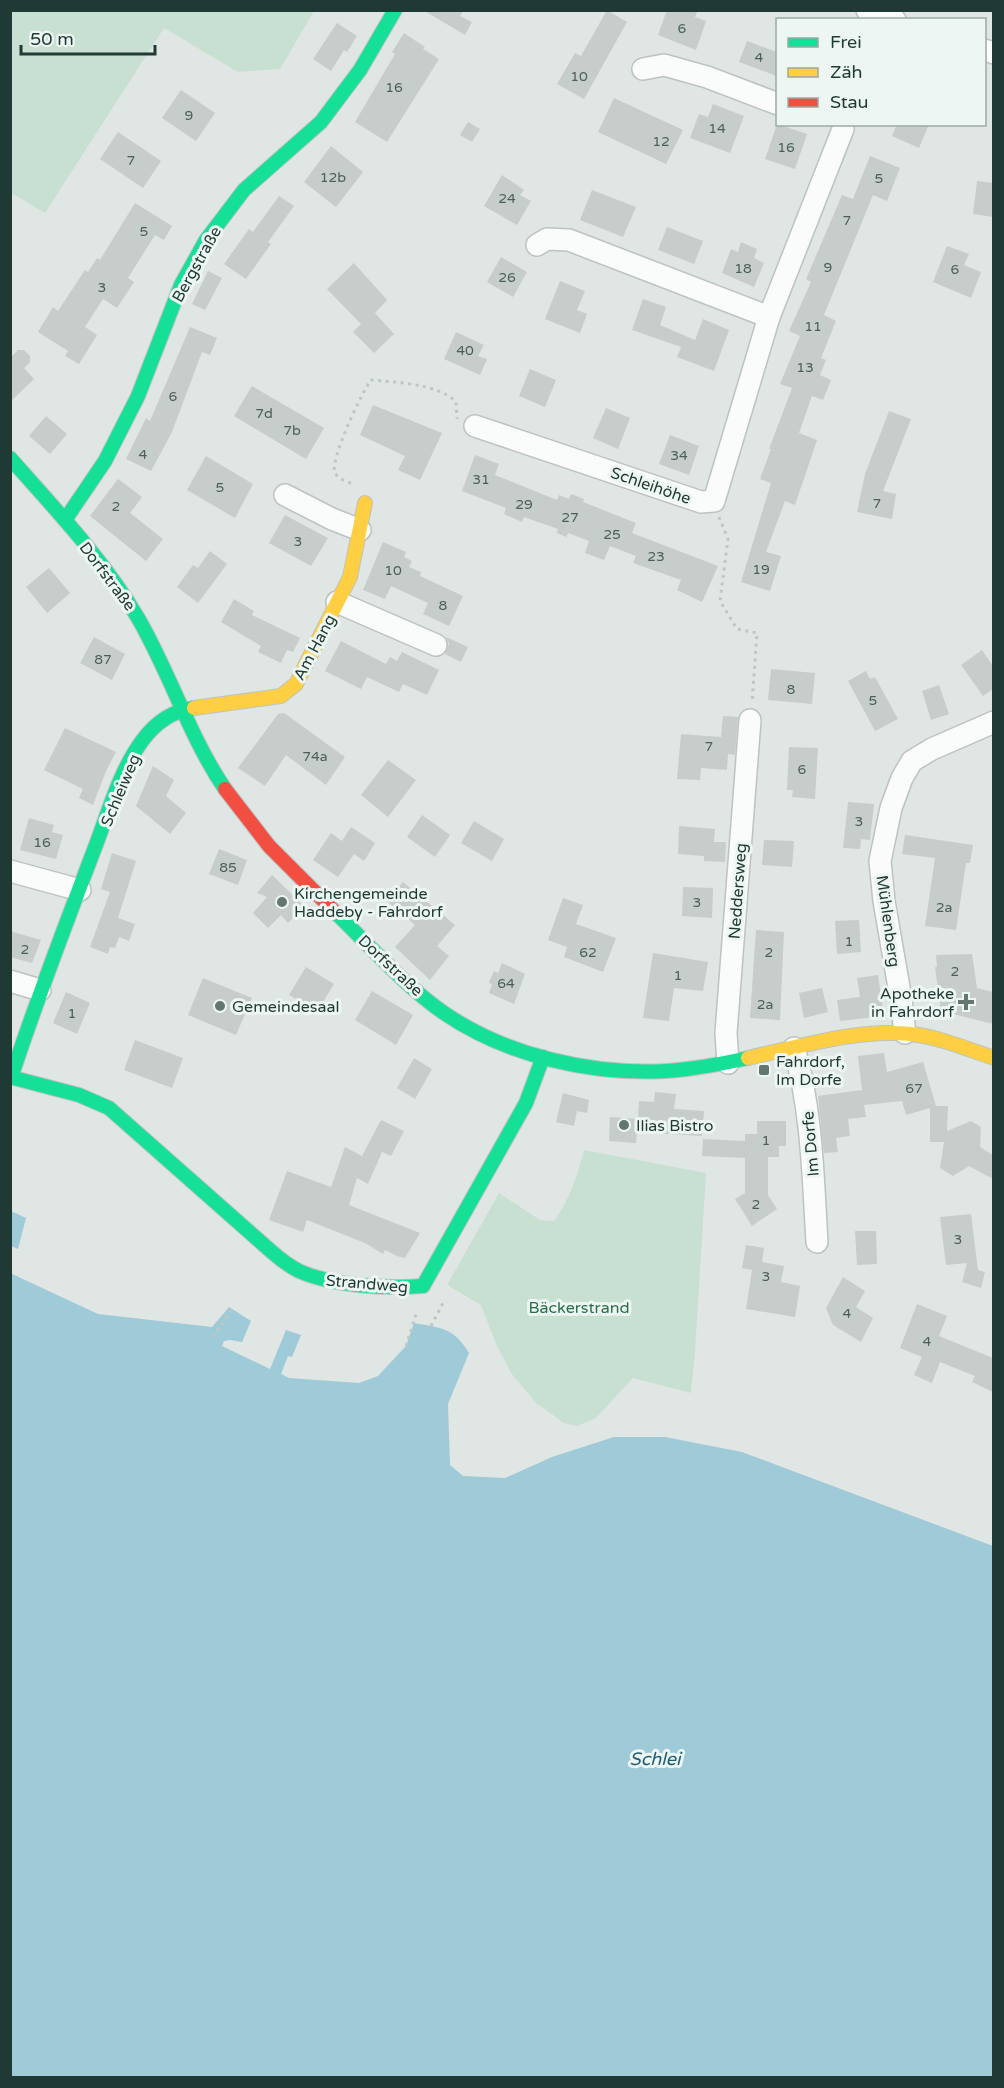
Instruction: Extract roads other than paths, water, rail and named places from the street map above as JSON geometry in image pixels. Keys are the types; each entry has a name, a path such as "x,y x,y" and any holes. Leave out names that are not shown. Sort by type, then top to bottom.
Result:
{"street":[{"name":"Bergstraße","path":"65,520 105,461 138,396 181,285 206,240 244,190 321,122 360,70 395,10"},
{"path":"643,69 664,65 707,77 776,104"},
{"name":"Schleihöhe","path":"475,426 701,502 714,501 769,317 840,126"},
{"path":"537,245 547,239 569,240 769,317"},
{"name":"Dorfstraße","path":"10,458 65,520 136,613 222,785 246,818 276,854 414,989 454,1020 498,1043 543,1058 601,1068 656,1072 728,1063 863,1035 904,1033 954,1044 993,1058"},
{"path":"285,495 332,519 360,530"},
{"name":"Am Hang","path":"183,709 281,696 296,684 350,577 365,502"},
{"name":"Am Hang","path":"338,602 436,645"},
{"name":"Schleiweg","path":"11,1078 40,990 122,777 141,742 160,720 183,709"},
{"name":"Neddersweg","path":"728,1063 726,1033 750,720"},
{"name":"Mühlenberg","path":"904,1033 880,861 891,808 902,778 912,761 932,749 993,722"},
{"path":"10,871 80,890"},
{"path":"10,981 40,990"},
{"name":"Im Dorfe","path":"794,1048 800,1068 808,1120 817,1242"},
{"name":"Strandweg","path":"11,1078 79,1095 109,1108 272,1252 297,1270 318,1278 408,1288 423,1286 526,1103 543,1058"}],"water":[{"path":"11,1211 26,1218 18,1249 11,1246"},
{"name":"Schlei","path":"10,1273 98,1314 212,1327 229,1307 251,1321 242,1342 224,1341 222,1346 270,1369 286,1330 301,1335 292,1357 288,1356 281,1374 289,1378 359,1383 378,1376 406,1346 414,1323 446,1330 458,1338 469,1353 448,1404 450,1465 463,1476 505,1478 552,1457 614,1437 665,1437 742,1452 993,1546 993,2077 11,2077"}],"place":[{"name":"Kirchengemeinde Haddeby - Fahrdorf","path":"282,902"},
{"name":"Apotheke in Fahrdorf","path":"966,1002"},
{"name":"Gemeindesaal","path":"220,1006"},
{"name":"Fahrdorf, Im Dorfe","path":"764,1070"},
{"name":"Ilias Bistro","path":"624,1125"}],"park label":[{"name":"Bäckerstrand","path":"579,1307"}]}
